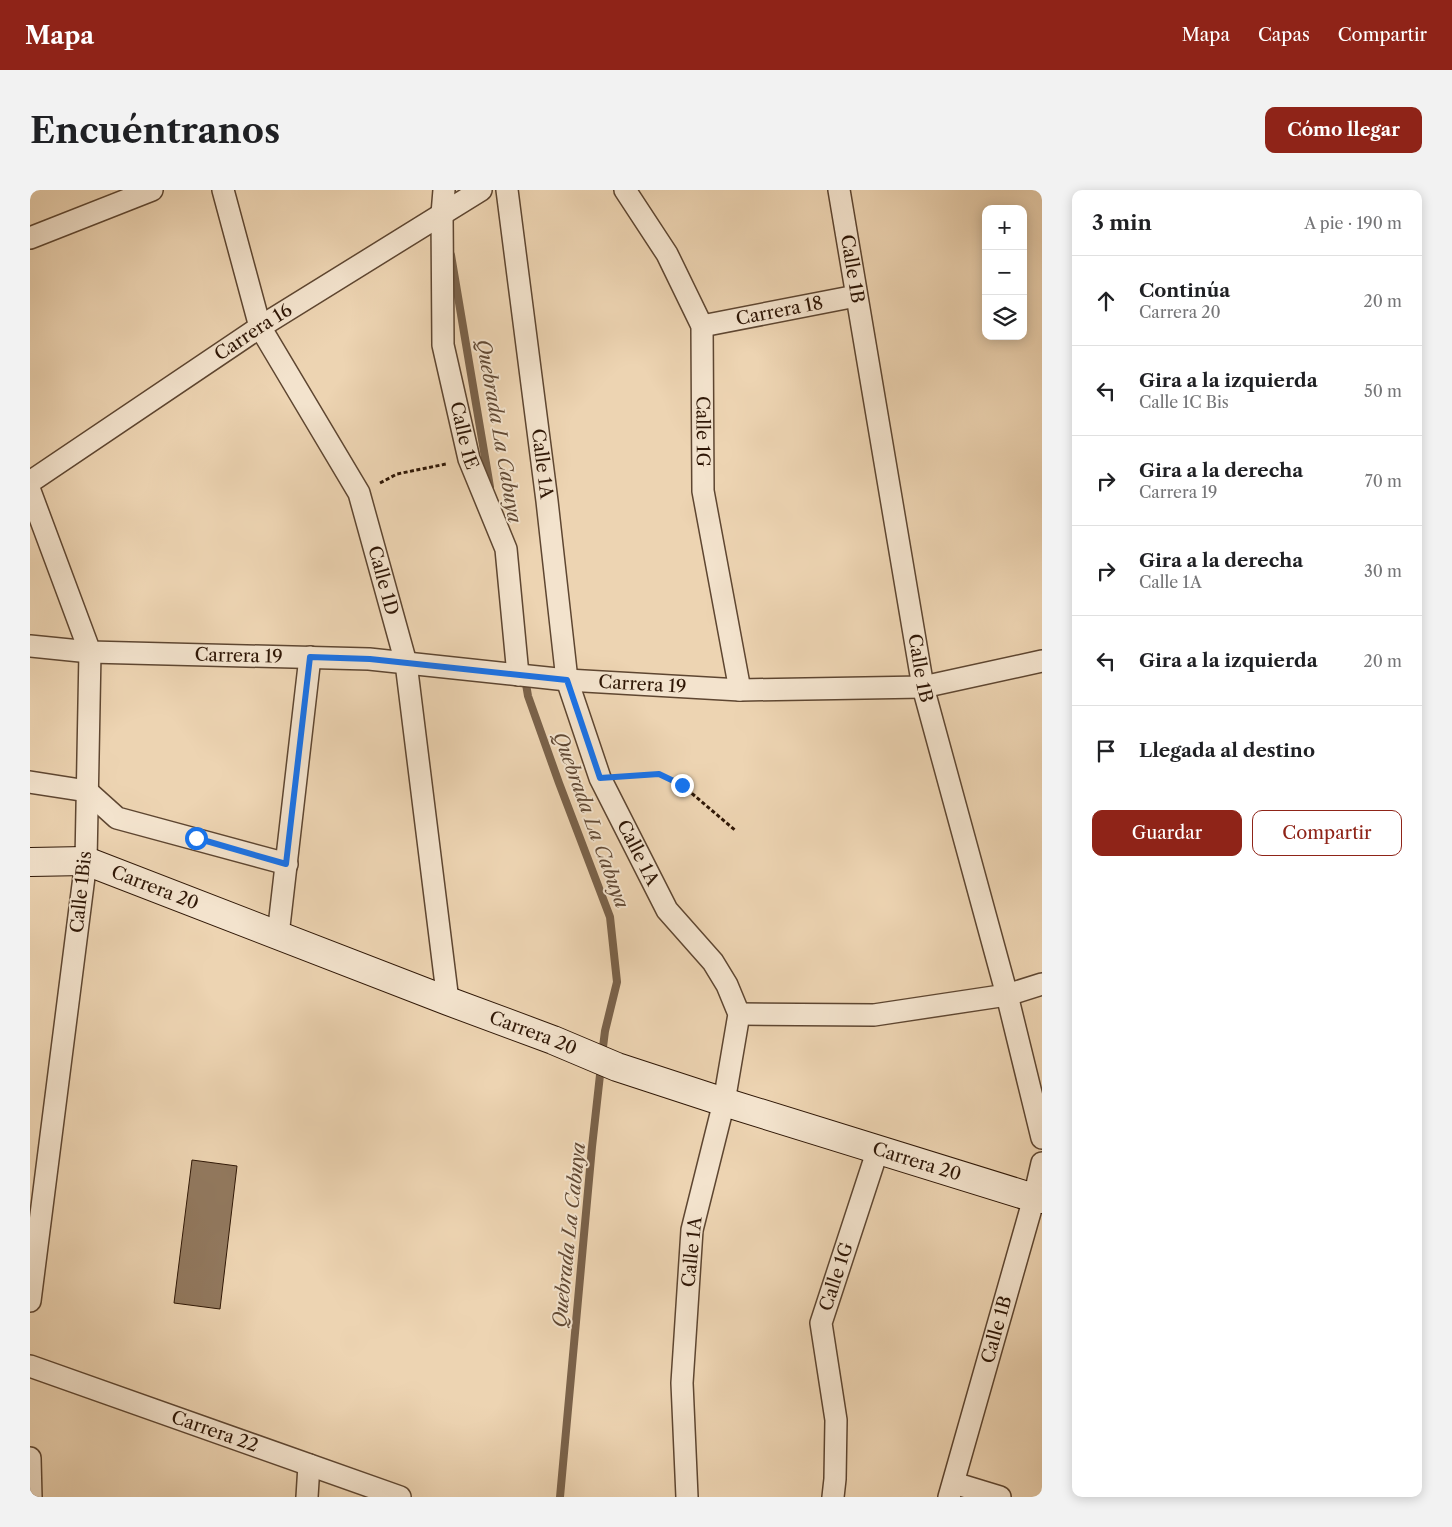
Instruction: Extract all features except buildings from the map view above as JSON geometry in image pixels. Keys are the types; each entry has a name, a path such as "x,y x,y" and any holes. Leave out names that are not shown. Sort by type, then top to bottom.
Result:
{"street":[{"path":"30,238 152,190"},
{"name":"Calle 1D","path":"222,190 260,327 359,493 406,663 448,1001"},
{"name":"Calle 1E","path":"444,190 443,345 468,459 506,549 519,674"},
{"name":"Carrera 16","path":"30,482 260,327 481,190"},
{"name":"Calle 1A","path":"507,190 547,501 567,680 600,778 667,910 713,962 727,985 739,1014 724,1102 692,1230 682,1383 688,1497"},
{"name":"Calle 1G","path":"625,190 667,254 702,326 703,491 740,690"},
{"name":"Calle 1B","path":"839,190 923,687 1007,995 1042,1138"},
{"name":"Carrera 18","path":"702,326 856,296"},
{"name":"Calle 1Bis","path":"30,491 90,652 86,861 30,1301"},
{"name":"Carrera 19","path":"30,646 90,652 370,659 567,680 740,690 923,687 1042,660"},
{"path":"278,935 310,657"},
{"path":"30,782 87,791 117,818 286,864"},
{"name":"Carrera 20","path":"30,862 86,861 553,1040 617,1067 1038,1199"},
{"path":"739,1014 874,1015 1007,995 1042,984"},
{"name":"Calle 1G","path":"833,1497 836,1420 821,1323 878,1149"},
{"name":"Calle 1B","path":"951,1490 1038,1199 1042,1163"},
{"name":"Carrera 22","path":"30,1366 400,1497"},
{"path":"30,1458 31,1497"},
{"path":"307,1497 309,1465"},
{"path":"951,1490 1000,1497"}],"path":[{"path":"359,493 397,474 468,459"},
{"path":"600,778 659,774 682,785 736,831"}],"waterway":[{"name":"Quebrada La Cabuya","path":"451,255 490,487"},
{"name":"Quebrada La Cabuya","path":"525,678 528,696 610,917 617,982 605,1031 602,1055"},
{"name":"Quebrada La Cabuya","path":"560,1497 601,1066"}],"route":[{"path":"196,838 286,864 310,657 370,659 567,680 600,778 659,774 682,785"}]}
